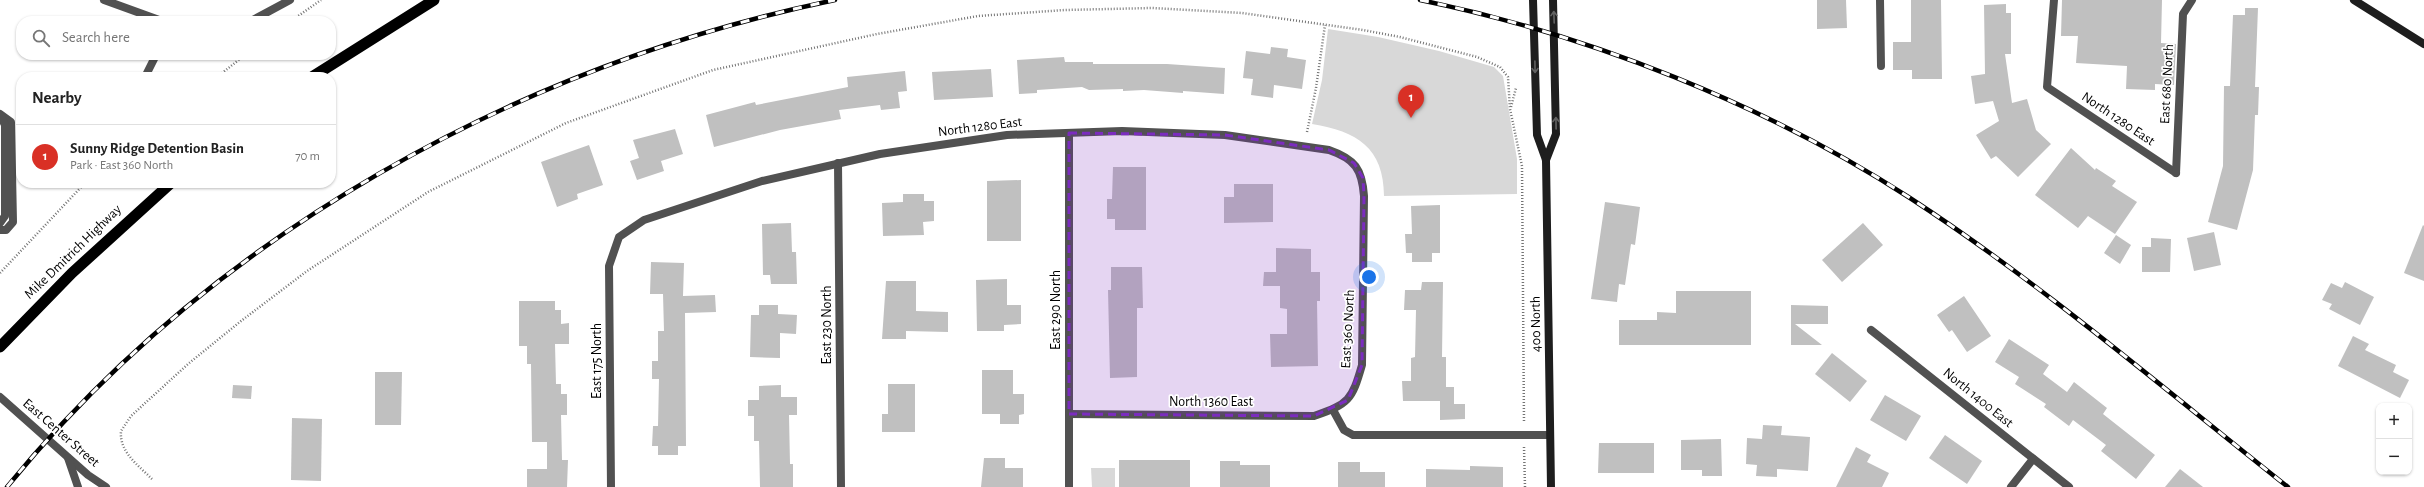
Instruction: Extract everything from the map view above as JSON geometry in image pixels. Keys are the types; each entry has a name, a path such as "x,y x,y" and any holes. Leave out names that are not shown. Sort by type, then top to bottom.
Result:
{"highway":[{"path":"320,72 434,0"},
{"name":"Mike Dmitrich Highway","path":"0,347 72,273 166,188"}],"main road":[{"name":"400 North","path":"1533,0 1537,135 1546,160 1551,487"},
{"name":"400 North","path":"1546,160 1556,134 1553,0"},
{"path":"2354,0 2424,44"}],"street":[{"path":"104,0 148,16"},
{"path":"260,16 290,0"},
{"path":"1880,0 1881,66"},
{"name":"North 1280 East","path":"2054,0 2047,87 2176,173"},
{"name":"East 680 North","path":"2176,173 2183,14 2192,0"},
{"path":"148,72 154,60"},
{"path":"0,114 5,125 6,197 5,216 0,223"},
{"path":"0,114 11,122 13,222 6,230 0,230"},
{"name":"North 1280 East","path":"618,237 651,218 762,181 880,154 1006,135 1122,132 1225,135 1329,150 1345,156 1354,163"},
{"name":"East 290 North","path":"1069,133 1069,487"},
{"name":"East 230 North","path":"838,163 841,487"},
{"name":"East 360 North","path":"1348,400 1356,385 1362,365 1364,196 1363,178 1354,163"},
{"name":"East 175 North","path":"611,487 609,266 618,237"},
{"name":"North 1400 East","path":"1871,330 2068,487"},
{"name":"East Center Street","path":"2,399 88,474 106,487"},
{"name":"North 1360 East","path":"1069,414 1314,416 1333,410 1348,400"},
{"path":"1333,410 1344,430 1353,435 1550,435"},
{"path":"68,457 78,487"},
{"path":"2011,487 2033,459"}],"path":[{"path":"299,16 321,0"},
{"path":"152,479 128,455 124,447 121,431 136,412 188,364 280,291 406,205 566,123 713,70 877,34 978,16 1064,10 1192,9 1242,13 1400,37 1496,64 1508,77 1510,109 1522,166 1525,487"},
{"path":"1307,132 1316,88 1325,25"},
{"path":"223,72 239,60"},
{"path":"1510,109 1516,88"},
{"path":"0,273 80,188"}],"highlighted area":[{"path":"1069,133 1225,135 1329,150 1354,163 1363,178 1364,196 1362,365 1348,400 1314,416 1069,414"}],"shaded area":[{"path":"1328,29 1378,37 1439,51 1494,67 1503,76 1517,159 1517,194 1384,196 1383,179 1379,165 1373,154 1365,145 1355,137 1342,131 1312,124 1322,80"},
{"path":"1091,468 1115,468 1115,487 1092,487"}],"building":[{"path":"1817,0 1846,0 1847,28 1817,29"},
{"path":"1911,0 1941,0 1942,79 1912,79 1912,70 1893,70 1893,42 1911,42"},
{"path":"2062,0 2162,0 2161,43 2176,44 2174,85 2155,84 2155,90 2126,89 2127,66 2076,63 2078,36 2061,36"},
{"path":"2006,4 2006,13 2011,13 2011,54 2005,54 2012,103 2027,99 2036,130 2051,144 2018,177 1996,156 1991,159 1976,135 1999,121 1993,101 1975,104 1971,76 1985,74 1984,5"},
{"path":"2245,8 2258,8 2255,87 2259,87 2258,115 2255,115 2253,170 2237,230 2208,222 2223,166 2224,86 2230,86 2233,15 2245,15"},
{"path":"1271,47 1288,49 1287,57 1306,60 1302,89 1274,85 1273,98 1251,95 1253,79 1243,78 1246,51 1270,54"},
{"path":"1064,57 1065,62 1093,62 1093,64 1167,64 1225,68 1224,94 1183,91 1183,93 1144,90 1123,91 1123,89 1089,90 1082,87 1037,90 1037,93 1019,94 1017,60"},
{"path":"991,69 993,97 934,100 932,72"},
{"path":"905,71 907,91 898,92 900,108 881,110 880,105 839,110 841,119 780,130 714,147 706,115 755,102 756,105 848,87 847,77"},
{"path":"675,129 683,154 661,161 664,171 637,180 630,161 639,158 633,140"},
{"path":"589,145 603,185 577,194 578,199 557,207 541,162"},
{"path":"2071,148 2095,170 2096,168 2116,181 2112,186 2137,202 2115,234 2088,216 2078,228 2035,195"},
{"path":"1113,167 1146,167 1146,230 1115,230 1115,219 1107,219 1107,199 1112,199"},
{"path":"1021,180 1021,241 987,241 987,181"},
{"path":"1234,184 1273,184 1273,222 1224,223 1224,197 1234,197"},
{"path":"903,194 924,194 924,201 934,201 934,221 923,222 924,235 883,236 882,203 903,202"},
{"path":"1605,202 1640,207 1635,245 1631,244 1625,285 1619,284 1617,302 1591,299"},
{"path":"1440,205 1440,253 1432,253 1432,262 1412,262 1412,253 1406,253 1405,234 1412,234 1411,206"},
{"path":"791,223 792,252 796,252 797,284 771,284 770,275 763,275 762,224"},
{"path":"1863,223 1883,245 1842,282 1822,260"},
{"path":"2423,225 2424,226 2424,281 2404,273"},
{"path":"2214,232 2221,265 2194,271 2187,238"},
{"path":"2116,235 2131,245 2120,264 2104,253"},
{"path":"2151,238 2171,239 2170,272 2142,272 2142,247 2151,247"},
{"path":"1276,248 1311,249 1311,272 1320,272 1320,301 1317,301 1318,366 1271,367 1270,334 1287,334 1287,309 1280,308 1280,286 1263,286 1264,272 1276,272"},
{"path":"651,262 684,263 683,296 715,295 716,312 685,313 686,446 678,446 678,455 658,455 658,446 652,446 653,426 658,426 659,379 652,379 652,361 658,361 658,331 664,331 663,294 650,294"},
{"path":"1111,267 1142,267 1143,308 1137,308 1137,377 1110,378 1108,290 1111,290"},
{"path":"1007,279 1007,305 1021,305 1021,324 1004,325 1004,331 977,331 976,280"},
{"path":"886,281 916,281 916,311 948,312 948,332 906,331 906,339 882,339"},
{"path":"1422,282 1443,282 1442,357 1446,357 1446,387 1454,387 1454,404 1465,404 1465,419 1440,420 1440,401 1403,401 1402,381 1411,381 1411,358 1415,357 1416,310 1404,310 1405,290 1421,290"},
{"path":"2345,282 2374,297 2360,325 2329,309 2332,304 2322,300 2331,283 2342,288"},
{"path":"1676,291 1751,291 1751,345 1619,345 1619,320 1657,320 1657,312 1676,313"},
{"path":"1964,296 1991,336 1967,352 1952,330 1949,332 1937,315"},
{"path":"519,301 555,301 555,310 561,310 561,324 569,323 569,344 555,344 556,384 561,384 561,394 567,394 567,415 561,415 562,460 568,460 567,487 527,487 527,469 547,469 547,442 532,442 531,364 527,364 527,346 519,346"},
{"path":"759,305 778,305 778,314 797,315 796,334 780,333 780,358 750,357 751,315 759,315"},
{"path":"1791,305 1828,306 1828,324 1795,324 1822,345 1791,345"},
{"path":"2353,336 2369,344 2365,350 2396,365 2393,372 2409,380 2400,398 2338,366"},
{"path":"2009,339 2049,365 2043,374 2067,392 2074,382 2107,408 2103,414 2155,455 2136,479 2101,451 2106,445 2073,420 2069,426 2044,407 2046,404 2015,384 2019,377 1995,362"},
{"path":"1832,353 1867,381 1850,402 1815,374"},
{"path":"982,370 1013,370 1013,394 1024,394 1024,414 1019,415 1019,424 1000,424 1000,414 982,414"},
{"path":"375,372 402,372 401,425 375,425"},
{"path":"888,384 915,384 915,432 882,432 882,414 888,414"},
{"path":"233,385 252,386 251,399 232,398"},
{"path":"781,385 781,397 797,397 797,415 789,415 790,464 793,464 793,487 760,487 759,441 754,441 754,416 748,416 748,400 759,400 759,386"},
{"path":"1885,395 1921,416 1906,441 1870,420"},
{"path":"292,418 322,419 321,481 291,480"},
{"path":"1763,425 1782,426 1781,435 1810,437 1808,471 1777,469 1777,477 1756,476 1757,465 1746,464 1747,438 1762,439"},
{"path":"1945,435 1982,461 1967,484 1929,458"},
{"path":"1721,439 1722,476 1702,476 1702,470 1681,470 1681,440"},
{"path":"1599,443 1654,443 1654,473 1598,473"},
{"path":"1856,447 1871,455 1867,462 1889,473 1882,487 1836,487"},
{"path":"984,458 1005,458 1005,468 1023,468 1023,487 981,487"},
{"path":"1119,460 1190,460 1190,487 1119,487"},
{"path":"1220,461 1240,461 1240,465 1270,465 1270,487 1220,487"},
{"path":"1338,462 1360,462 1360,472 1385,472 1385,487 1338,487"},
{"path":"1470,466 1503,467 1503,487 1426,487 1426,469 1470,470"},
{"path":"2180,469 2203,487 2165,487"}],"railway":[{"path":"7,487 88,396 178,314 276,239 379,173 488,116 601,68 717,29 835,0"},
{"path":"1420,0 1483,14 1547,32 1611,53 1736,103 1855,164 1910,198 1959,231 2055,301 2288,487"}],"place":[{"name":"Sunny Ridge Detention Basin","path":"1411,118"}]}
